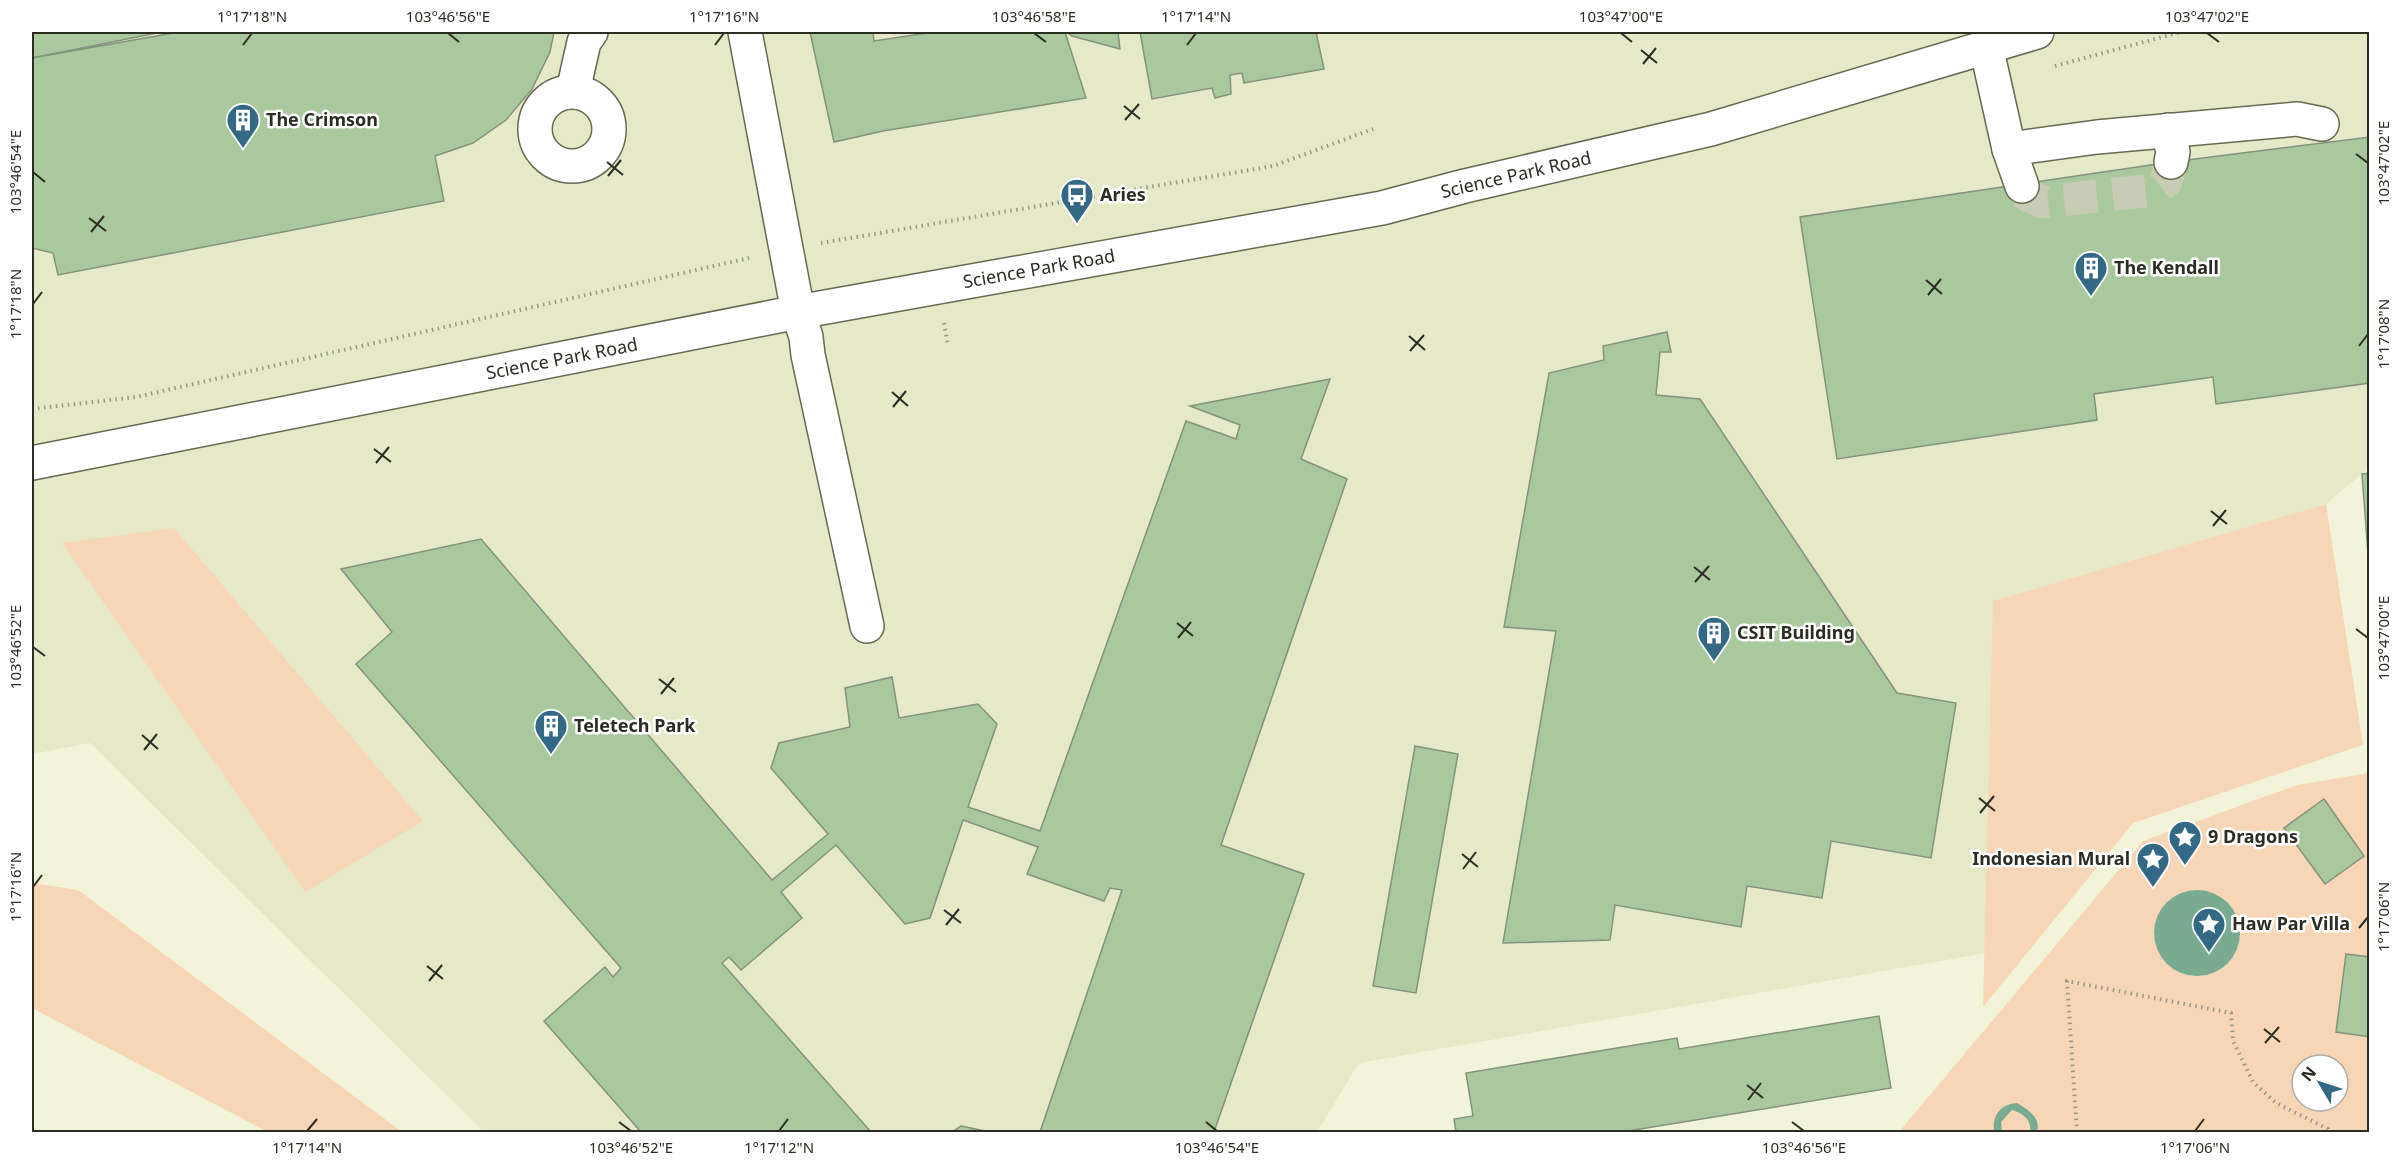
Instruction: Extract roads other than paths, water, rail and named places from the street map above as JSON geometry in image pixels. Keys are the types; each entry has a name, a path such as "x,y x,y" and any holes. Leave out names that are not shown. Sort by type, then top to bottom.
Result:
{"street":[{"path":"573,91 584,42 591,32"},
{"path":"745,32 798,312 806,337 867,626"},
{"name":"Science Park Road","path":"32,463 798,312 1382,208 1465,186 1701,131 2037,32"},
{"path":"1986,46 2009,149 2022,186"},
{"path":"2009,149 2168,130 2297,119 2322,124"},
{"path":"2168,130 2173,152 2171,162"}],"tunnel":[{"path":"2022,186 2027,195 2043,202 2154,190 2166,181 2171,162"}],"place":[{"name":"The Crimson","path":"243,149"},
{"name":"Aries","path":"1077,224"},
{"name":"The Kendall","path":"2091,297"},
{"name":"CSIT Building","path":"1714,662"},
{"name":"Teletech Park","path":"551,755"},
{"name":"9 Dragons","path":"2185,866"},
{"name":"Indonesian Mural","path":"2153,888"},
{"name":"Haw Par Villa","path":"2209,953"}]}
